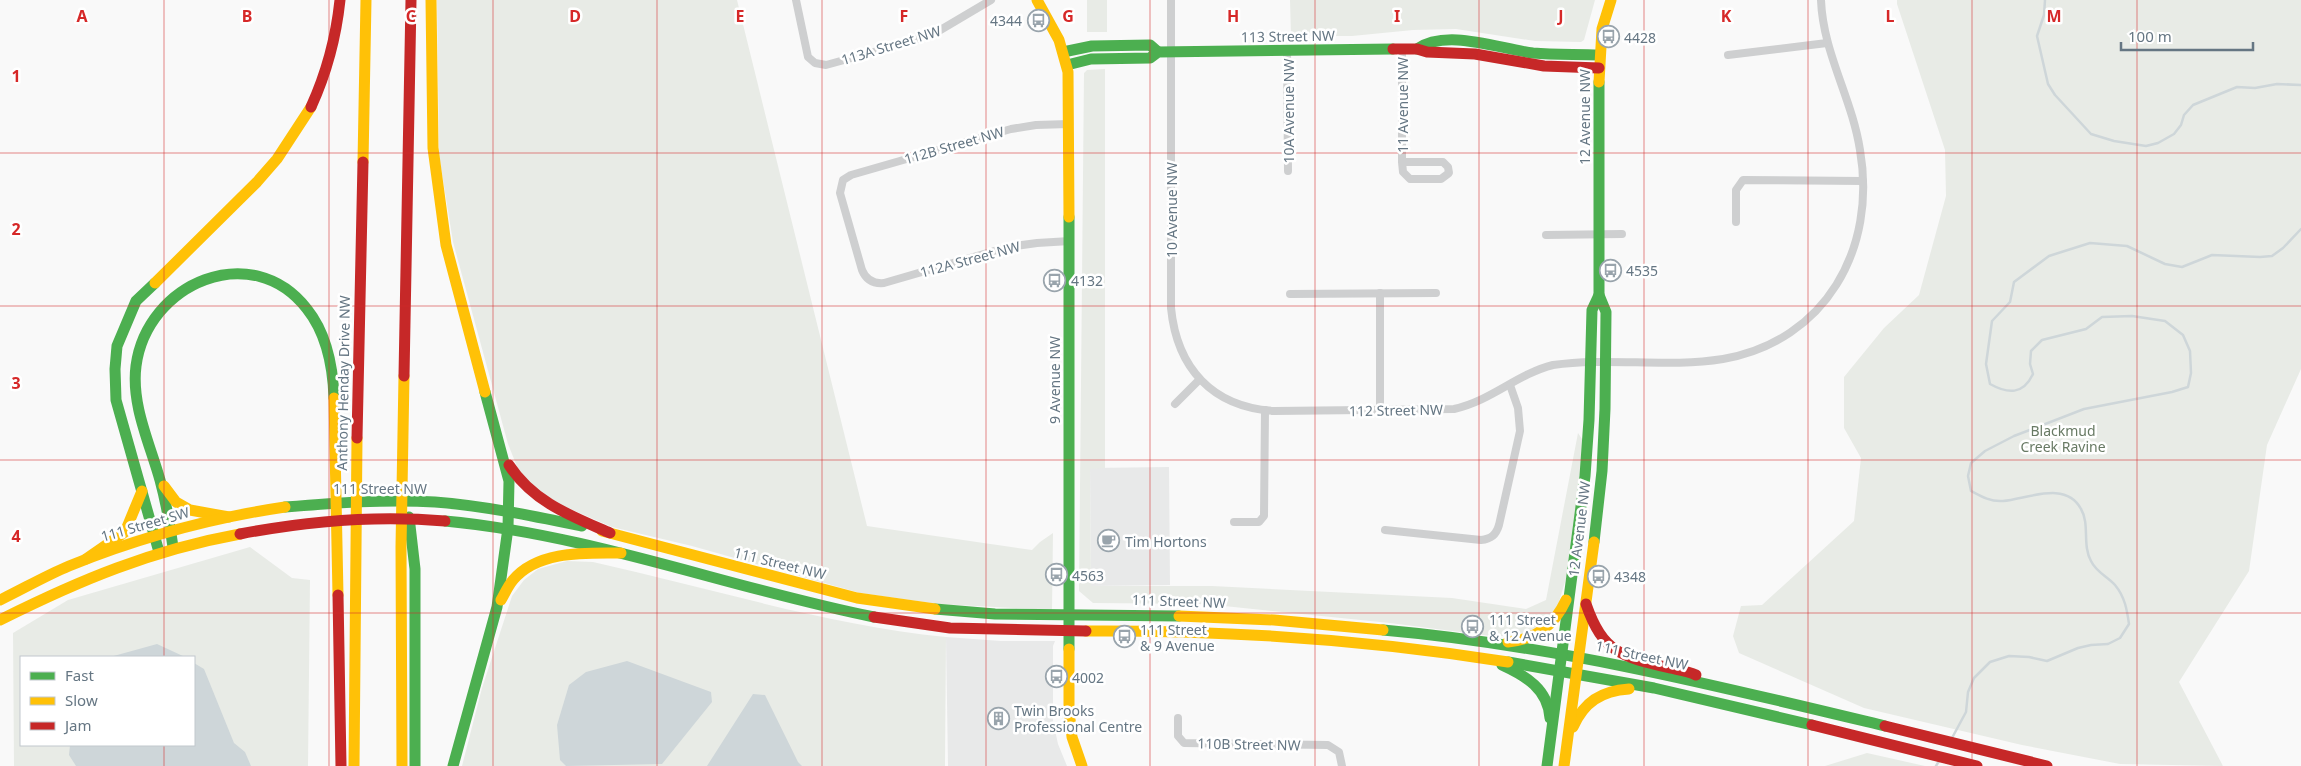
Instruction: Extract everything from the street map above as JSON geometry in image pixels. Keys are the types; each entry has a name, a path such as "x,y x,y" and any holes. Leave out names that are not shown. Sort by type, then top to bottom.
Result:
{"main road":[{"path":"159,552 116,400 115,369 117,346 130,311 136,301 278,159 308,115 324,76 336,36 340,0"},
{"name":"Anthony Henday Drive NW","path":"354,766 354,598 366,0"},
{"path":"402,766 403,464 411,0"},
{"path":"431,0 433,148 446,245 482,381 504,454 509,481 508,528 497,607 453,766"},
{"name":"9 Avenue NW","path":"1037,0 1048,17 1067,65 1070,241 1069,719 1082,766"},
{"name":"12 Avenue NW","path":"1564,761 1602,471 1606,312 1599,295 1598,68 1602,29 1612,0"},
{"name":"113 Street NW","path":"1417,49 1426,42 1462,40 1534,53 1599,55"},
{"name":"113 Street NW","path":"1063,52 1092,46 1150,45 1158,52"},
{"name":"113 Street NW","path":"1067,65 1091,59 1150,58 1158,52 1417,49 1427,52 1475,54 1544,66 1598,68"},
{"path":"173,547 160,481 141,415 137,386 136,365 145,333 167,300 206,278 226,273 266,279 284,288 300,300 315,319 333,372 341,766"},
{"name":"12 Avenue NW","path":"1547,766 1585,476 1592,310 1599,295"},
{"path":"504,454 513,473 526,488 543,502 610,533"},
{"path":"403,464 415,569 415,766"},
{"path":"160,481 176,502 190,510 229,517"},
{"path":"86,558 125,532 142,491"},
{"name":"111 Street NW","path":"307,504 404,500 540,516 857,598 941,611 1205,616 1274,620 1396,631 1489,643 1562,654 1722,688 2047,766"},
{"name":"111 Street SW","path":"0,600 86,558 155,535 229,517 307,504"},
{"path":"0,620 29,603 92,575 173,547 256,529 305,522 365,518 447,521 508,528 566,539 854,614 884,620 937,627 994,631 1208,632 1291,637 1393,646 1560,670 1688,696 1977,766"},
{"path":"497,607 515,577 543,560 561,555 620,553"},
{"path":"1489,643 1520,641 1545,630 1560,612 1571,587"},
{"path":"1585,598 1591,621 1601,639 1611,649 1636,659 1692,673 1722,688"},
{"path":"1489,659 1524,675 1539,688 1550,712 1550,744"},
{"path":"1564,761 1578,714 1590,700 1617,689 1649,688"}],"street":[{"name":"113A Street NW","path":"796,0 807,52 815,63 826,65 921,38 952,25 991,0"},
{"name":"10 Avenue NW","path":"1171,0 1171,308 1177,342 1188,366 1199,380"},
{"name":"112 Street NW","path":"1199,380 1234,402 1265,410 1380,411 1461,408 1481,401 1546,367 1564,363 1605,364 1723,359 1760,349 1795,328 1828,297 1837,284 1851,258 1860,231 1863,181 1857,133 1827,43 1822,0"},
{"path":"1728,55 1827,43"},
{"name":"11 Avenue NW","path":"1402,49 1402,162 1402,172 1410,179 1441,179 1449,173 1448,167 1443,162 1402,162"},
{"name":"10A Avenue NW","path":"1287,51 1288,171"},
{"name":"112B Street NW","path":"871,282 862,270 840,197 843,180 851,175 1011,130 1036,125 1069,124"},
{"path":"1736,222 1736,190 1743,180 1863,181"},
{"path":"1546,235 1622,234"},
{"name":"112A Street NW","path":"871,282 884,283 1019,245 1070,241"},
{"path":"1380,293 1380,411"},
{"path":"1290,294 1436,293"},
{"path":"1175,404 1199,380"},
{"path":"1385,530 1482,540 1493,536 1499,526 1520,431 1518,408 1510,385"},
{"path":"1234,522 1259,522 1264,516 1265,410"},
{"name":"110B Street NW","path":"1178,718 1178,738 1186,743 1332,746 1339,752 1342,766"}],"shaded area":[{"path":"1169,467 1170,585 1091,586 1090,468"},
{"path":"946,637 1001,641 1055,641 1053,646 1053,721 1058,744 1067,766 948,766"},
{"path":"157,644 183,656 114,656"},
{"path":"627,661 711,692 712,702 662,764 566,766 560,760 557,725 569,685 586,672"},
{"path":"195,664 204,669 234,743 245,752 251,766 76,766 69,755 70,746 195,746"},
{"path":"753,694 765,695 798,762 802,766 707,766"}],"green space":[{"path":"437,0 737,0 867,526 1032,550 1053,533 1052,610 939,604 860,593 692,546 612,527 545,498 529,486 518,469 508,444 453,242 439,155"},
{"path":"1087,0 1107,0 1107,32 1087,32"},
{"path":"1290,0 1595,0 1584,40 1581,42 1535,41 1456,29 1413,30 1352,36 1291,36"},
{"name":"Blackmud Creek Ravine","path":"1897,0 2301,0 2301,369 2267,445 2249,571 2179,682 2223,766 2120,764 2022,745 1864,708 1739,653 1733,636 1741,606 1762,605 1854,521 1861,458 1844,428 1844,377 1884,328 1919,295 1946,196 1945,150"},
{"path":"1105,69 1105,468 1090,469 1091,586 1212,586 1452,598 1526,609 1546,600 1578,433 1584,442 1568,572 1555,615 1540,629 1520,636 1491,636 1390,623 1205,604 1093,603 1079,591 1084,73 1087,70"},
{"path":"250,547 292,578 310,580 308,766 14,766 13,633 68,600"},
{"path":"567,561 593,562 769,605 857,624 946,637 945,766 462,766 482,688 512,596 524,580 538,569"},
{"path":"1867,753 1925,766 1825,766"}],"waterway":[{"path":"2045,0 2044,15 2037,36 2048,84 2055,95 2091,134 2114,141 2146,146 2158,143 2174,134 2181,125 2184,115 2193,105 2237,87 2255,88 2277,84 2301,85"},
{"path":"1952,738 1966,712 1968,692 1974,678 1990,662 2009,656 2029,657 2047,661 2078,648 2108,644 2120,638 2129,624 2121,594 2112,582 2096,568 2088,555 2084,515 2074,500 2066,495 2056,493 2045,493 2003,501 1987,499 1971,491 1968,476 1971,463 1985,451 2014,436 2084,409 2172,392 2188,387 2191,373 2190,351 2183,335 2165,321 2132,316 2102,317 2086,329 2042,340 2031,351 2030,364 2033,374 2025,386 2020,389 2009,391 1990,384 1986,364 1992,321 2010,302 2014,282 2049,256 2090,243 2127,246 2165,264 2182,267 2212,255 2272,256 2283,248 2301,229"},
{"name":"Blackmud Creek Ravine","path":"1936,766 1939,761"}],"traffic: fast":[{"path":"1417,49 1429,43 1443,40 1458,40 1533,53 1599,55"},
{"path":"1063,52 1092,46 1150,45 1158,52"},
{"path":"1067,65 1091,59 1150,58 1158,52 1393,49"},
{"path":"1594,542 1602,471 1605,409 1606,312 1599,295 1599,82"},
{"path":"1069,217 1069,649"},
{"path":"173,547 162,488 142,424 135,381 136,366 144,337 160,312 180,293 205,280 232,274 259,276 284,288 307,309 320,329 328,352 334,398"},
{"path":"155,283 136,301 117,346 115,369 116,400 159,552"},
{"path":"1547,766 1585,476 1589,420 1592,310 1599,295"},
{"path":"453,766 497,607 508,528 509,481 485,392"},
{"path":"285,507 379,501 435,502 491,509 582,526"},
{"path":"409,517 415,569 415,766"},
{"path":"445,521 500,528 608,550 767,592 874,617"},
{"path":"935,609 995,614 1179,616"},
{"path":"1383,630 1447,637 1573,656 1698,682 1885,726"},
{"path":"1508,662 1654,688 1812,725"},
{"path":"1502,665 1527,679 1540,691 1545,699 1550,718"}],"traffic: slow":[{"path":"363,162 366,0"},
{"path":"431,0 433,148 446,245 485,392"},
{"path":"1037,0 1059,40 1068,72 1069,217"},
{"path":"1599,82 1602,29 1611,0"},
{"path":"155,283 257,182 277,159 311,107"},
{"path":"402,766 401,547 404,376"},
{"path":"334,398 338,595"},
{"path":"354,766 357,438"},
{"path":"164,486 176,502 190,510 229,517"},
{"path":"86,559 125,532 142,491"},
{"path":"0,600 60,570 148,538 202,523 285,507"},
{"path":"602,531 857,598 935,609"},
{"path":"0,620 88,579 117,568 177,549 240,534"},
{"path":"1564,766 1594,542"},
{"path":"501,600 513,580 523,570 536,563 563,555 621,553"},
{"path":"1508,642 1527,638 1543,630 1556,617 1566,600"},
{"path":"1179,616 1274,620 1383,630"},
{"path":"1086,631 1192,632 1298,638 1351,642 1508,662"},
{"path":"1069,649 1069,710 1072,737 1082,766"},
{"path":"1573,727 1582,711 1595,699 1610,692 1629,689"}],"traffic: jam":[{"path":"311,107 330,55 340,0"},
{"path":"404,376 411,0"},
{"path":"1393,49 1475,54 1544,66 1599,68"},
{"path":"357,438 363,162"},
{"path":"509,465 529,489 554,507 610,533"},
{"path":"240,534 342,520 419,519 445,521"},
{"path":"338,595 341,766"},
{"path":"1586,604 1600,633 1607,643 1616,650 1639,660 1696,675"},
{"path":"874,617 950,628 1086,631"},
{"path":"1812,725 1977,766"},
{"path":"1885,726 2047,766"}],"place":[{"name":"4344","path":"1038,20"},
{"name":"4428","path":"1608,37"},
{"name":"4535","path":"1610,270"},
{"name":"4132","path":"1055,280"},
{"name":"Tim Hortons","path":"1109,541"},
{"name":"4563","path":"1056,575"},
{"name":"4348","path":"1598,576"},
{"name":"111 Street & 12 Avenue","path":"1473,627"},
{"name":"111 Street & 9 Avenue","path":"1124,637"},
{"name":"4002","path":"1056,677"},
{"name":"Twin Brooks Professional Centre","path":"998,718"}]}
